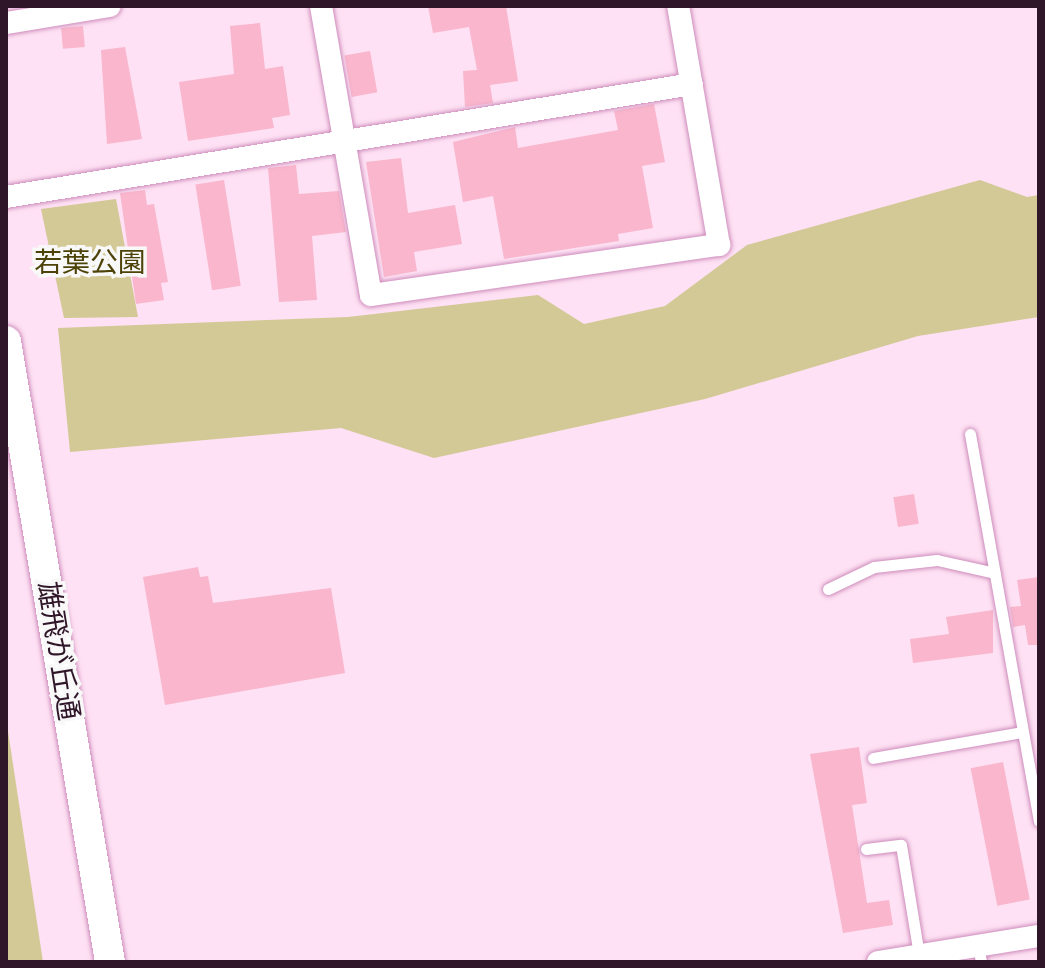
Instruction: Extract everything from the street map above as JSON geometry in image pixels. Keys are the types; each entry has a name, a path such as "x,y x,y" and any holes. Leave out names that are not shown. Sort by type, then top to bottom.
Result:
{"street":[{"path":"6,23 110,6"},
{"path":"321,6 371,295 719,245 678,6"},
{"path":"6,197 692,84"},
{"name":"雄飛が丘通","path":"6,341 110,962"},
{"path":"878,962 919,955 980,954 1039,936"}],"lane":[{"path":"970,434 1039,821"},
{"path":"828,589 874,567 937,560 995,573"},
{"path":"873,758 1022,732"},
{"path":"866,849 901,845 919,955"}],"green space":[{"path":"980,180 1027,197 1039,195 1039,317 918,336 705,399 434,458 341,428 70,452 58,328 348,317 538,295 584,324 665,306 747,245"},
{"name":"若葉公園","path":"116,199 138,317 64,318 41,209"},
{"path":"6,718 43,962 6,962"}],"building":[{"path":"428,6 506,6 518,81 490,85 493,103 465,107 463,71 477,70 469,27 433,33"},
{"path":"260,23 265,69 283,66 290,115 272,118 274,128 188,141 179,82 234,74 230,26"},
{"path":"83,26 85,47 63,49 61,28"},
{"path":"125,47 142,139 107,144 101,50"},
{"path":"370,51 377,92 352,97 344,56"},
{"path":"654,104 665,162 642,166 653,228 618,234 619,241 504,259 493,196 463,202 453,142 515,127 518,148 618,130 614,111"},
{"path":"401,158 408,213 455,205 462,244 414,252 417,271 384,277 366,162"},
{"path":"296,165 299,194 339,191 346,232 312,236 317,300 279,302 268,168"},
{"path":"224,180 241,286 212,290 195,185"},
{"path":"145,190 147,205 154,204 168,282 161,283 164,300 136,304 120,193"},
{"path":"914,494 919,524 898,527 893,497"},
{"path":"198,567 200,577 208,576 213,603 331,588 345,673 165,705 143,577"},
{"path":"1039,577 1039,645 1028,645 1025,625 1013,627 1010,607 1021,606 1017,580"},
{"path":"993,610 993,653 913,663 910,639 949,634 946,617"},
{"path":"859,747 867,803 852,805 867,903 889,900 893,925 843,933 810,754"},
{"path":"1003,762 1030,899 997,906 971,768"}]}
